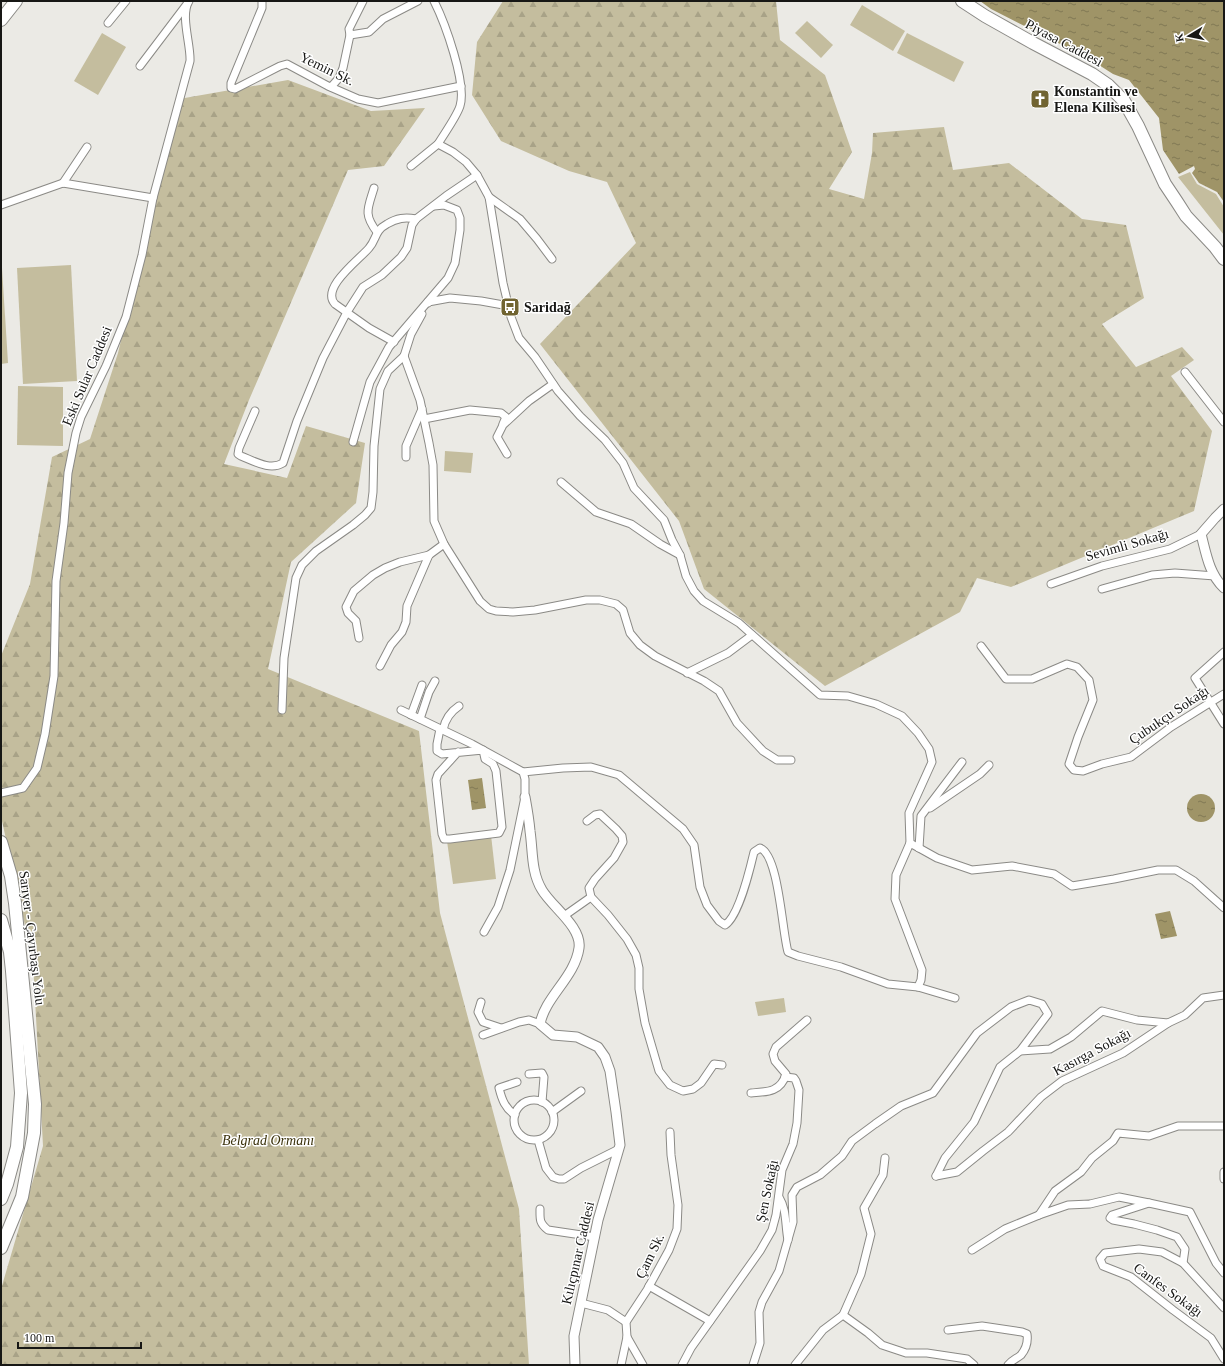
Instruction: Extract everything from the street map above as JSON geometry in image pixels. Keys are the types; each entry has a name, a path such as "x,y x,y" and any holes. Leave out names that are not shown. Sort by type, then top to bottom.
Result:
{"main road":[{"path":"1,20 16,1"},
{"name":"Piyasa Caddesi","path":"962,1 1026,40 1092,74 1115,92 1124,101 1132,114 1163,179 1177,202 1193,224 1220,250 1224,259"},
{"name":"Sarıyer - Çayırbaşı Yolu","path":"1,842 11,876 15,903 35,1104 34,1133 22,1197 2,1245"},
{"path":"1,920 10,952 21,1093 17,1146 7,1184 1,1199"}],"street":[{"path":"108,23 126,1"},
{"name":"Yemin Sk.","path":"262,1 262,8 230,88 235,89 280,66 287,64 331,88 358,99 378,103 461,86"},
{"path":"331,88 343,68 350,35 349,29 351,22 364,1"},
{"path":"350,35 369,32 383,19 418,1"},
{"path":"412,166 438,144 460,106 461,86 451,45 442,16 434,1"},
{"path":"140,66 188,2"},
{"name":"Eski Sular Caddesi","path":"1,793 23,788 37,768 45,734 54,676 56,581 64,523 68,473 81,417 106,366 126,317 142,255 153,198 190,61 191,55 187,37 186,17 188,2"},
{"path":"438,144 453,152 466,162 477,175 490,197 503,283 511,317 519,338 535,357 553,384 580,416 605,440 623,463 634,488 664,520 680,555 686,576 694,591 703,601 739,624 820,696 848,696 876,704 902,716 918,733 929,749 932,762 909,813 910,843 896,875 895,899 922,970 918,988"},
{"path":"63,183 87,147"},
{"path":"255,411 239,448 238,454 268,466 278,465 282,463 297,421 323,358 347,312 363,287 382,275 401,257 407,248 412,225 416,219 477,175"},
{"path":"1,205 63,183 153,198"},
{"path":"374,188 367,211 371,224 377,232"},
{"path":"490,197 520,219 552,259"},
{"path":"353,442 370,382 389,347 448,278 455,263 460,230 460,218 457,210 444,204 433,206"},
{"path":"394,342 370,328 335,304 331,300 331,295 338,280 353,263 370,248 377,232 386,224 403,217 416,219"},
{"path":"428,302 450,298 509,306"},
{"path":"282,710 284,658 296,578 302,565 316,550 354,525 371,508 373,492 374,446 380,389 388,371 404,356 411,334 428,302"},
{"path":"404,356 422,409 433,465 434,521 444,544 477,597 485,606 489,609 504,612 524,612 576,601 600,600 620,606 625,615 630,634 640,645 655,656 704,681 719,691 737,723 763,751 777,760 791,760"},
{"path":"1185,372 1224,422"},
{"path":"503,425 528,401 553,384"},
{"path":"406,457 406,446 422,409"},
{"path":"424,419 470,410 501,412 506,417 497,437 508,454"},
{"path":"561,482 596,512 631,524 660,544 680,555"},
{"name":"Sevimli Sokağı","path":"1051,584 1102,566 1170,548 1201,534 1224,510"},
{"path":"1201,534 1209,566 1218,582 1224,588"},
{"path":"359,638 356,621 348,613 346,607 354,591 373,575 385,568 400,562 429,555 444,544"},
{"path":"380,666 391,645 402,632 406,622 407,606 429,555"},
{"path":"1102,589 1152,575 1175,574 1215,576"},
{"path":"687,673 728,653 752,635"},
{"name":"Çubukçu Sokağı","path":"980,646 1006,679 1032,679 1067,664 1077,668 1089,680 1093,700 1069,764 1074,770 1083,771 1102,764 1131,757 1171,727 1224,694"},
{"path":"1224,652 1195,678 1224,724"},
{"path":"420,719 429,692 435,681"},
{"path":"411,715 422,685"},
{"path":"459,706 452,711 444,723 437,744 437,751 442,754 483,750"},
{"path":"400,710 442,729 523,772 591,767 619,775 683,829 694,845 700,887 707,905 719,921 725,925 730,922 735,914 749,873 754,852 760,848 763,849 767,853 777,883 785,942 788,952 842,967 888,984 918,988 954,998"},
{"path":"458,752 438,774 436,780 442,834 444,839 499,833 502,827 496,771 493,764 485,759 483,750"},
{"path":"919,848 921,816 962,762"},
{"path":"926,810 980,774 989,765"},
{"path":"483,1035 529,1020 540,1024 541,1015 566,979 576,959 579,947 577,934 564,916 547,899 538,884 534,871 525,797 525,779 523,772"},
{"path":"484,932 498,907 510,870 525,797"},
{"path":"588,821 595,815 600,814 622,836 623,842 614,858 595,878 589,888 591,897 628,939 636,955 639,968 639,989 645,1023 659,1071 670,1085 683,1091 693,1089 701,1083 714,1064 722,1065"},
{"path":"910,843 937,858 972,870 1012,866 1054,874 1072,886 1158,870 1176,870 1194,881 1224,908"},
{"path":"564,916 591,897"},
{"name":"Kasırga Sokağı","path":"1020,1051 1000,1067 974,1122 945,1158 936,1176 957,1172 983,1150 1008,1132 1040,1097 1062,1081 1123,1053 1168,1023 1185,1015 1203,998 1224,995"},
{"path":"753,1365 760,1343 759,1312 762,1302 779,1271 788,1242 793,1222 792,1195 797,1187 820,1175 842,1156 852,1141 901,1106 933,1094 977,1033 1011,1007 1029,1000 1042,1004 1048,1014 1020,1051"},
{"path":"481,1002 478,1012 483,1022 501,1028"},
{"path":"1020,1051 1050,1048 1071,1037 1102,1012 1137,1020 1168,1023"},
{"path":"752,1094 769,1092 778,1088 784,1082 786,1074 775,1061 773,1054 776,1047 807,1020"},
{"name":"Kılıçpınar Caddesi","path":"540,1024 553,1035 577,1037 598,1047 605,1057 610,1071 620,1145 598,1220 574,1336 575,1365"},
{"path":"529,1074 542,1073 544,1077 542,1102"},
{"name":"Şen Sokağı","path":"682,1365 691,1348 772,1230 779,1197 782,1170 793,1144 797,1123 799,1090 794,1078 785,1077"},
{"path":"515,1115 508,1110 503,1103 499,1088 517,1082"},
{"path":"552,1112 581,1091"},
{"path":"531,1101 542,1102 546,1104 552,1112 554,1117 554,1125 551,1132 545,1137 538,1140 526,1138 517,1131 515,1115 523,1104 531,1101"},
{"path":"1039,1215 1055,1191 1081,1172 1092,1158 1113,1141 1118,1133 1149,1136 1178,1126 1224,1126"},
{"name":"Çam Sk.","path":"626,1322 649,1286 669,1250 677,1229 678,1205 671,1155 670,1132"},
{"path":"538,1140 546,1168 554,1177 564,1179 581,1168 619,1149"},
{"path":"795,1365 823,1330 842,1315 861,1274 871,1234 864,1208 882,1175 885,1158"},
{"path":"1224,1172 1224,1179"},
{"path":"779,1197 784,1209 788,1242"},
{"path":"972,1250 1005,1229 1039,1215 1068,1205 1090,1204 1119,1197 1190,1212 1216,1263 1224,1273"},
{"path":"1149,1203 1112,1215 1110,1218 1157,1230 1177,1237 1185,1249 1183,1263 1224,1308"},
{"path":"540,1208 540,1219 543,1226 548,1230 595,1237"},
{"name":"Canfes Sokağı","path":"1183,1263 1162,1252 1139,1249 1105,1253 1100,1259 1103,1266 1131,1277 1211,1338 1224,1359"},
{"path":"649,1286 710,1321"},
{"path":"581,1303 608,1310 626,1322 627,1338 621,1365"},
{"path":"842,1315 882,1345 906,1353 967,1359 974,1365"},
{"path":"948,1330 982,1326 1027,1334 1028,1342 1021,1354 1008,1365"},
{"path":"627,1338 643,1365"}],"green space":[{"path":"503,1 776,1 780,40 825,75 852,152 829,189 864,199 872,153 873,133 944,127 953,170 1009,163 1082,219 1126,225 1144,298 1102,324 1136,367 1182,347 1194,360 1171,376 1212,431 1194,511 1011,587 977,578 960,612 825,686 704,589 679,521 540,344 636,243 607,182 569,171 501,141 472,95 477,42"},
{"path":"862,5 905,31 893,51 850,25"},
{"path":"807,21 833,45 821,58 795,33"},
{"path":"102,33 126,47 98,95 74,81"},
{"path":"907,33 964,62 954,82 897,53"},
{"name":"Belgrad Ormanı","path":"288,80 371,111 425,108 384,166 348,170 249,400 224,464 287,478 306,426 365,443 356,503 291,562 268,669 419,731 440,913 519,1209 529,1365 1,1365 1,1289 43,1146 33,962 2,821 1,656 30,584 52,457 90,439 118,353 179,99"},
{"path":"1190,172 1197,184 1216,194 1224,207 1224,235 1178,177"},
{"path":"71,265 77,381 23,384 17,268"},
{"path":"1,268 8,363 1,364"},
{"path":"18,386 63,387 63,446 17,445"},
{"path":"445,451 473,453 471,473 444,471"},
{"path":"491,835 496,879 453,884 447,841"},
{"path":"784,998 786,1012 758,1016 755,1002"}],"water":[{"path":"980,1 1224,1 1224,202 1217,192 1199,183 1192,173 1195,169 1194,166 1179,174 1163,150 1159,118 1129,80 1113,74 1088,58 991,9"},
{"path":"482,778 486,808 472,810 468,780"},
{"path":"1201,794 1211,798 1215,808 1211,818 1201,822 1191,818 1187,808 1191,798"},
{"path":"1170,911 1177,936 1161,939 1155,914"}],"place":[{"name":"Konstantin ve Elena Kilisesi","path":"1040,99"},
{"name":"Saridağ","path":"510,307"}]}
